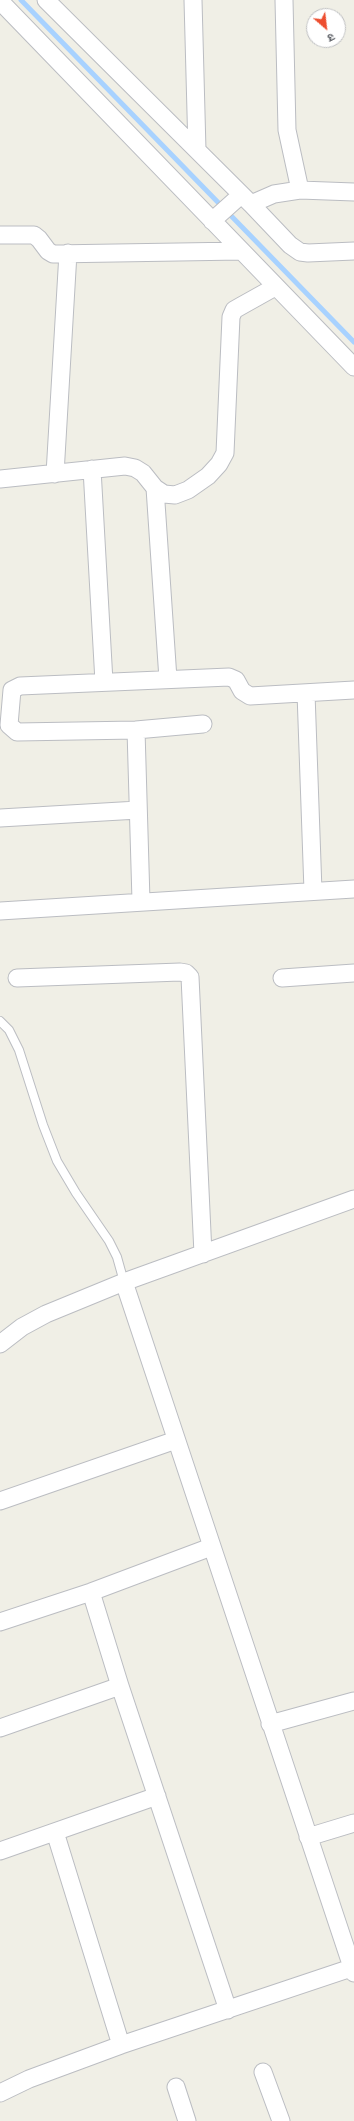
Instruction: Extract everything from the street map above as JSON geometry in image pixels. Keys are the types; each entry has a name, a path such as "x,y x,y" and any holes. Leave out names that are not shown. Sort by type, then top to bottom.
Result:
{"street":[{"path":"46,0 197,150 231,207 241,251 354,367"},
{"path":"193,0 197,150"},
{"path":"284,0 286,112 290,150 300,190"},
{"path":"1,1 231,207 300,252 319,254 354,251"},
{"path":"231,207 274,194 300,190 354,192"},
{"path":"0,235 34,235 39,239 48,252 53,254 241,251"},
{"path":"55,474 68,254"},
{"path":"0,480 125,466 135,468 142,473 155,488 164,494 175,495 208,476 219,464 225,453 227,436 231,316 234,310 275,287"},
{"path":"92,469 104,682"},
{"path":"155,488 168,680"},
{"path":"203,724 136,730 17,732 9,725 11,694 16,687 229,677 236,680 242,690 250,696 354,690"},
{"path":"306,693 313,891"},
{"path":"136,730 141,901"},
{"path":"0,818 138,810"},
{"path":"0,911 141,901 354,889"},
{"path":"16,978 180,972 186,973 190,977 203,1254"},
{"path":"282,978 354,972"},
{"path":"0,1344 22,1327 40,1317 124,1282 354,1199"},
{"path":"0,2093 29,2079 121,2045 354,1969 270,1724 124,1282"},
{"path":"0,1501 176,1440"},
{"path":"0,1622 92,1592 211,1547"},
{"path":"92,1592 120,1686 228,2010"},
{"path":"0,1728 120,1686"},
{"path":"270,1724 354,1701"},
{"path":"0,1851 157,1796"},
{"path":"308,1837 354,1822"},
{"path":"55,1832 121,2045"},
{"path":"262,2072 281,2121"},
{"path":"176,2088 187,2121"}],"lane":[{"path":"0,1021 9,1030 19,1050 43,1125 58,1161 76,1193 117,1257 124,1282"}],"waterway":[{"path":"21,0 354,342"}]}
